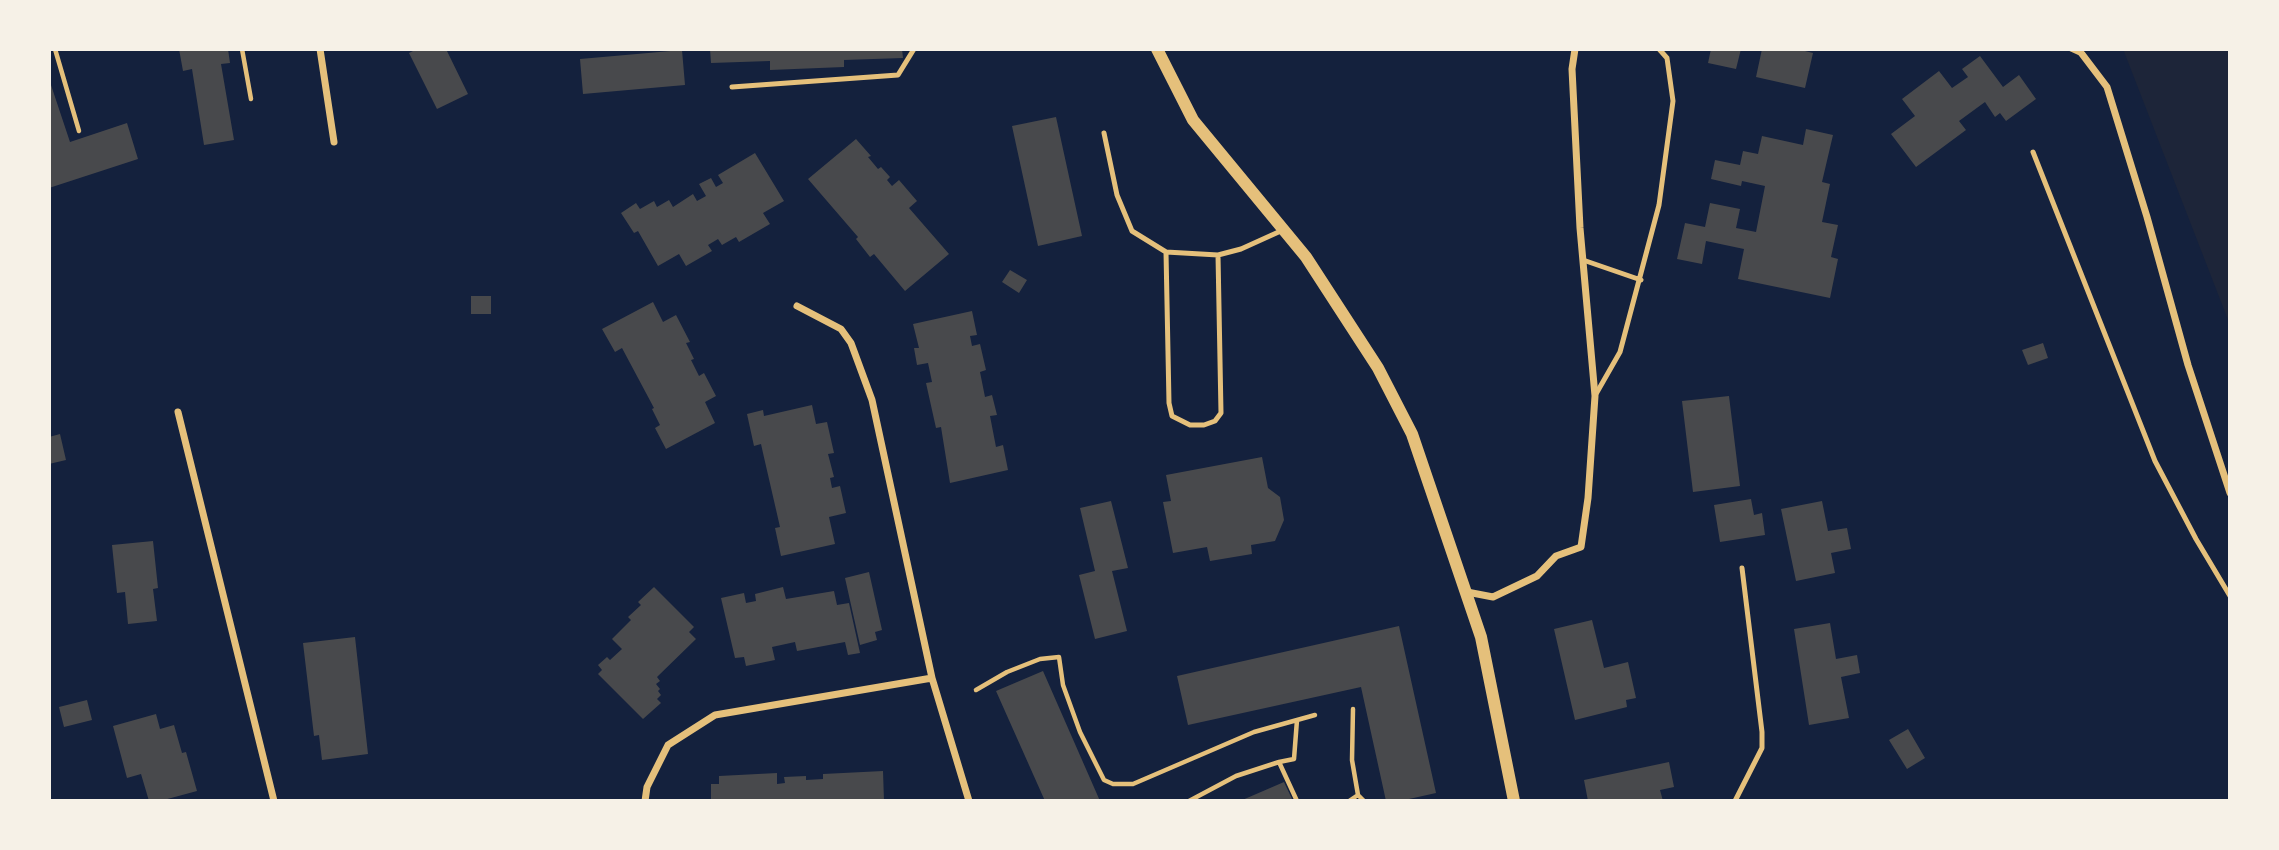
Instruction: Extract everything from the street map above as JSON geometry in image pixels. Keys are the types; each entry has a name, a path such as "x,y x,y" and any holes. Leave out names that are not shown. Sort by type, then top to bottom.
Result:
{"street":[{"path":"320,49 334,142"},
{"path":"1157,49 1193,120 1306,257 1378,368 1412,434 1481,637 1514,801"},
{"path":"1467,593 1493,597 1537,576 1556,556 1581,547 1588,498 1595,396 1583,260 1572,69 1575,49"},
{"path":"2081,52 2108,87 2188,365 2230,493"},
{"path":"797,306 841,329 851,343 872,400 932,678 969,801"},
{"path":"178,412 274,801"},
{"path":"645,801 647,787 668,745 715,715 932,678"}],"lane":[{"path":"732,87 898,75 914,49"},
{"path":"1595,396 1620,352 1658,205 1673,101 1667,58 1659,49"},
{"path":"2071,49 2081,52"},
{"path":"1104,133 1117,195 1132,231 1166,252 1218,255 1241,249 1283,230"},
{"path":"2033,152 2155,461 2230,596"},
{"path":"1166,252 1169,403 1172,416 1190,425 1204,425 1215,421 1221,413 1218,255"},
{"path":"1583,260 1640,280"},
{"path":"1735,801 1762,748 1742,568"}],"path":[{"path":"55,49 79,131"},
{"path":"242,49 251,99"},
{"path":"975,690 1007,672 1040,659 1059,657 1063,685 1080,732 1104,780 1113,784 1133,785 1254,732 1315,715"},
{"path":"1353,709 1352,760 1358,798"},
{"path":"1189,801 1236,776 1294,759 1297,720"},
{"path":"1279,762 1297,801"},
{"path":"1349,801 1358,798 1364,801"}],"shaded area":[{"path":"2123,49 2230,49 2230,325"}],"building":[{"path":"179,49 228,49 230,63 221,64 234,140 204,145 192,69 183,71"},
{"path":"413,49 446,49 468,94 437,109 409,53"},
{"path":"710,49 902,49 903,58 844,60 844,67 770,70 770,61 711,63"},
{"path":"1711,49 1741,49 1736,69 1708,63"},
{"path":"1762,49 1806,49 1805,51 1813,53 1805,88 1756,77"},
{"path":"682,50 685,85 583,94 580,59"},
{"path":"1980,56 2003,87 2019,75 2036,99 2006,121 2000,113 1995,117 1985,102 1959,121 1966,130 1916,167 1891,134 1915,116 1902,99 1939,71 1952,88 1968,77 1962,69"},
{"path":"49,79 70,142 127,123 138,159 49,188"},
{"path":"1056,117 1082,236 1038,246 1012,126"},
{"path":"1806,129 1833,135 1822,182 1830,184 1822,222 1838,225 1831,257 1838,259 1830,298 1738,279 1744,249 1706,241 1702,264 1677,259 1685,223 1705,227 1710,203 1740,209 1736,228 1756,232 1765,186 1742,181 1741,186 1711,179 1715,160 1740,165 1743,151 1758,154 1762,136 1803,145"},
{"path":"856,139 878,169 881,167 890,177 887,180 892,186 899,180 917,201 909,208 949,254 905,291 874,254 870,257 856,239 858,237 808,179"},
{"path":"755,153 784,201 763,213 770,224 739,242 736,237 722,245 718,239 708,245 712,251 686,266 679,254 658,266 638,231 634,233 621,213 636,203 640,209 654,201 657,207 669,200 673,207 693,194 697,201 706,196 699,184 711,178 716,187 723,183 718,175"},
{"path":"1010,270 1027,280 1019,293 1002,282"},
{"path":"471,296 491,296 491,314 471,314"},
{"path":"653,302 663,322 676,315 690,342 686,343 694,359 691,360 699,376 704,373 716,396 705,402 715,423 666,449 655,428 660,425 652,409 654,408 622,348 615,352 602,329"},
{"path":"972,311 977,335 970,336 972,346 980,344 986,370 980,372 985,397 992,395 997,415 990,416 996,447 1003,445 1008,470 950,483 941,427 936,428 926,383 932,382 928,363 917,365 914,348 919,348 913,324"},
{"path":"2043,343 2048,358 2028,365 2022,350"},
{"path":"1729,396 1740,486 1693,492 1682,401"},
{"path":"812,405 816,424 827,422 834,453 828,454 834,477 830,478 832,488 840,486 846,513 829,517 835,544 781,556 775,528 780,527 761,444 754,446 747,414 763,410 764,416"},
{"path":"60,434 66,460 49,464 49,437"},
{"path":"1262,457 1268,488 1280,497 1284,520 1275,541 1251,545 1252,554 1210,561 1207,547 1173,553 1163,502 1171,501 1166,475"},
{"path":"1751,499 1754,515 1762,513 1765,535 1720,542 1714,505"},
{"path":"1111,501 1128,568 1112,571 1127,631 1095,639 1079,575 1095,571 1080,508"},
{"path":"1822,501 1828,531 1847,528 1851,549 1831,553 1835,573 1796,581 1781,509"},
{"path":"153,541 158,588 153,589 157,621 128,624 125,592 117,593 112,545"},
{"path":"869,572 882,630 875,632 877,640 860,645 845,578"},
{"path":"654,587 694,627 689,632 696,639 657,677 660,681 656,684 661,695 657,699 661,703 643,719 598,674 602,670 598,665 607,657 610,660 622,649 612,639 631,620 628,617 641,605 638,602"},
{"path":"783,587 786,599 834,591 837,605 849,603 860,653 848,655 845,642 797,651 795,642 772,647 775,660 746,666 744,657 735,658 721,598 744,593 746,603 756,601 755,594"},
{"path":"1592,620 1604,668 1628,662 1636,698 1626,700 1627,707 1575,720 1554,629"},
{"path":"1830,623 1836,659 1857,655 1860,673 1841,677 1849,718 1809,725 1794,629"},
{"path":"1399,626 1436,793 1400,801 1386,801 1361,687 1188,725 1177,676"},
{"path":"355,637 368,754 322,760 319,735 314,736 303,643"},
{"path":"1043,671 1100,801 1045,801 996,691"},
{"path":"87,700 92,720 64,727 59,707"},
{"path":"156,714 160,729 174,725 182,753 186,752 197,791 160,801 149,801 141,774 127,778 113,726"},
{"path":"1908,729 1925,758 1907,769 1889,740"},
{"path":"1669,762 1674,787 1660,790 1663,801 1588,801 1584,780"},
{"path":"883,771 884,801 711,801 711,784 719,784 719,776 777,773 777,784 785,783 784,777 806,776 806,780 823,779 823,774"},
{"path":"1284,782 1293,801 1240,801"}]}
